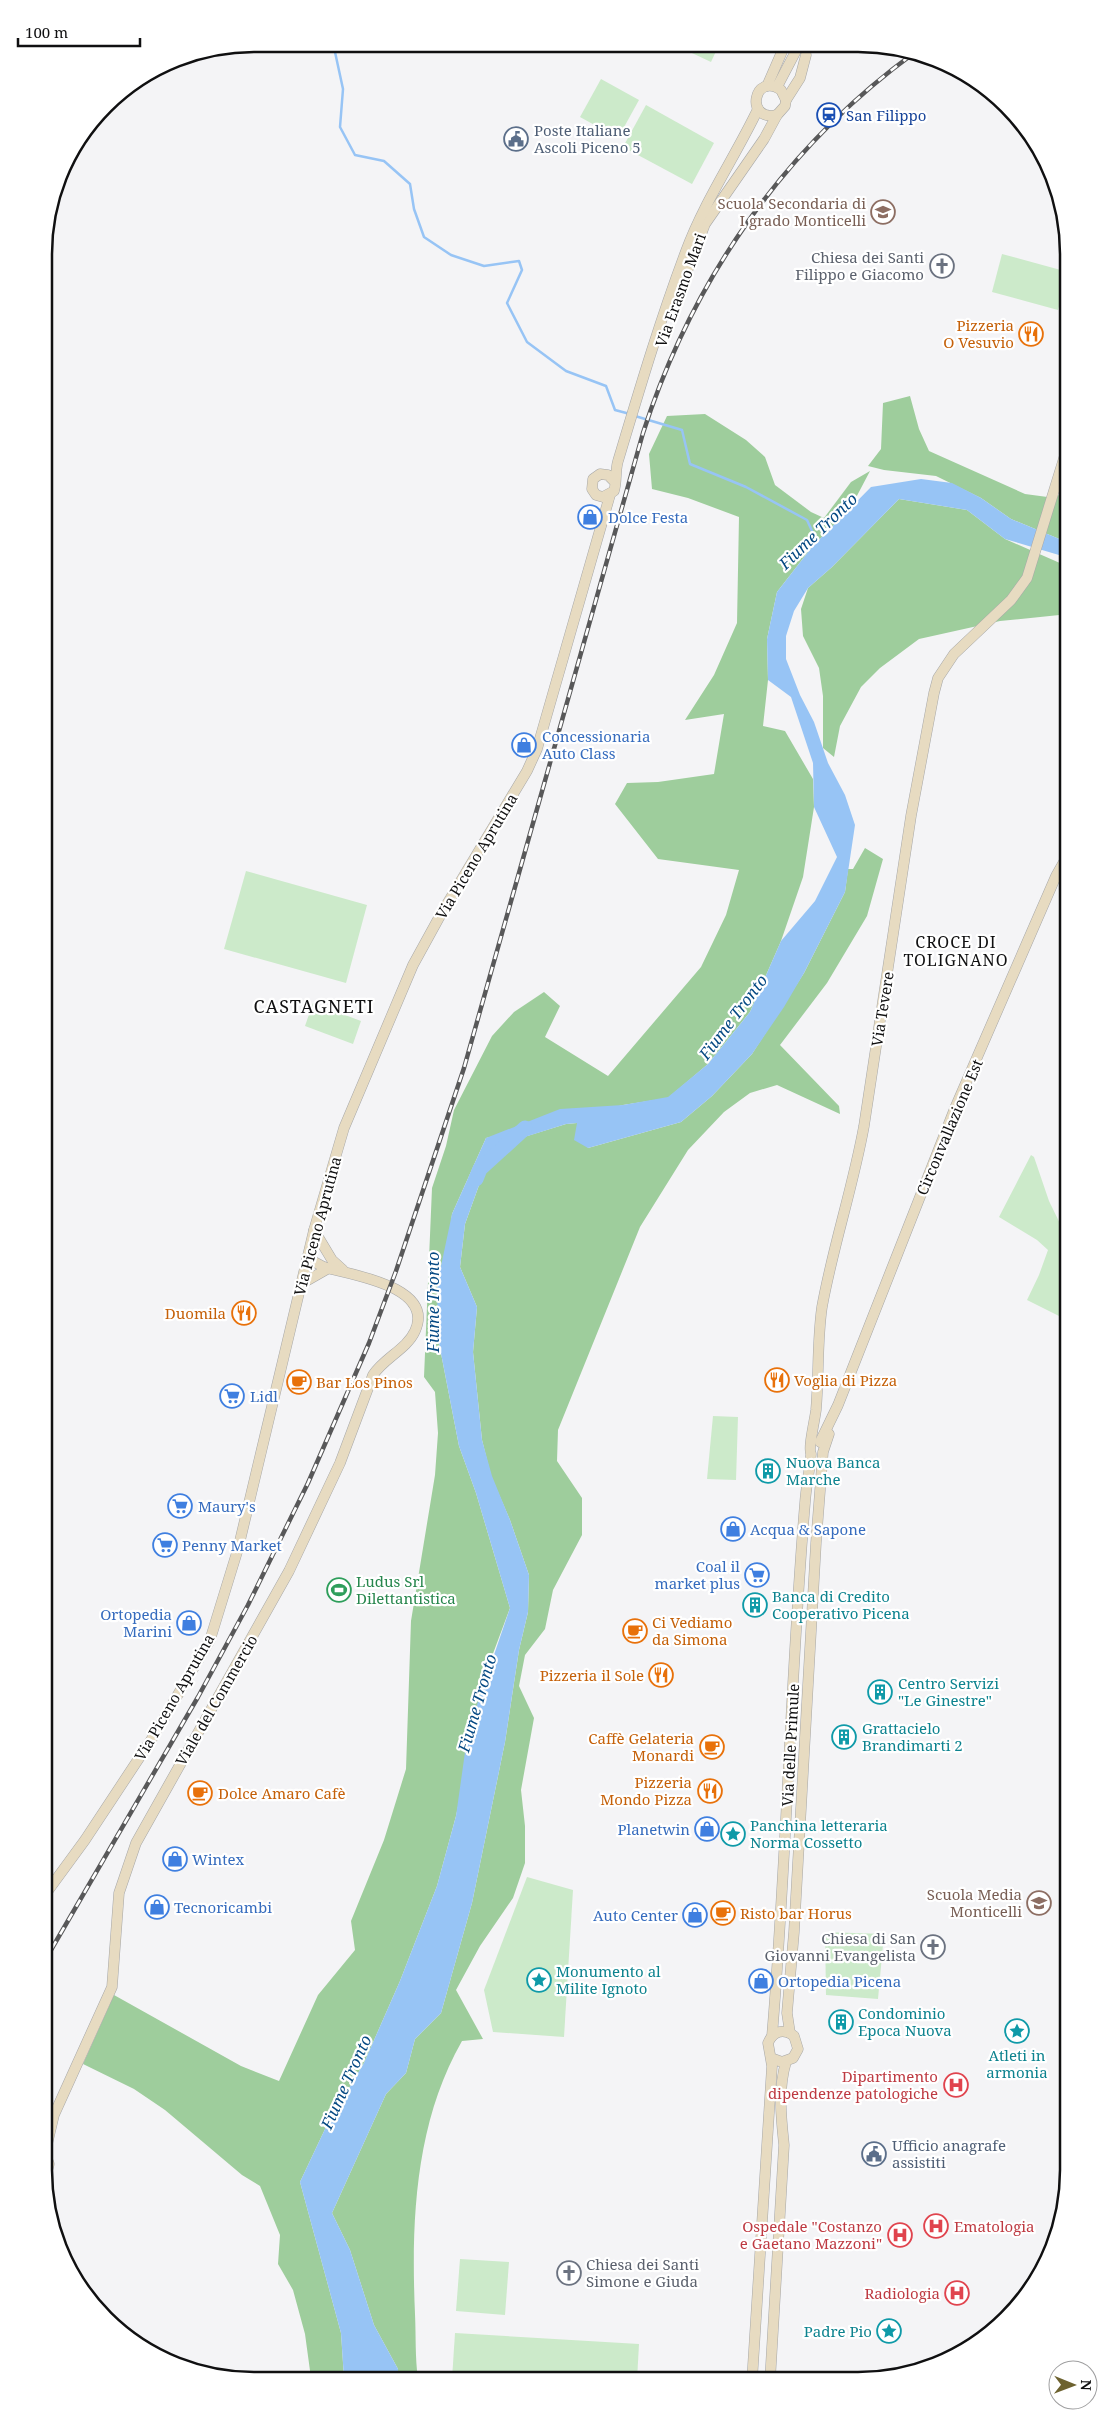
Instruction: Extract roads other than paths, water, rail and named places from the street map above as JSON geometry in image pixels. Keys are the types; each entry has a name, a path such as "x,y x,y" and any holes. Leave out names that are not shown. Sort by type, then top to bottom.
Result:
{"main road":[{"path":"778,91 783,52"},
{"path":"778,91 796,52"},
{"name":"Via Erasmo Mari","path":"611,478 665,309 698,220 730,166 758,109 755,100 757,95 778,91 800,78 808,52"},
{"name":"Via Erasmo Mari","path":"648,364 657,353 705,224 764,138 776,115 784,106 778,91"},
{"path":"758,109 767,116 776,115"},
{"name":"Via Tevere","path":"818,1447 814,1431 822,1308 864,1126 911,816 934,693 938,678 954,654 1020,588 1031,567 1060,472"},
{"path":"598,474 611,478 615,488 607,496 594,492 592,481 598,474"},
{"name":"Via Piceno Aprutina","path":"52,1885 85,1840 153,1737 210,1640 238,1550 314,1230 344,1128 404,984 441,914 527,771 536,749 606,511 607,496"},
{"name":"Circonvallazione Est","path":"818,1447 838,1405 955,1108 1060,869"},
{"path":"301,1284 330,1264 314,1230"},
{"name":"Viale del Commercio","path":"52,2123 112,1987 119,1893 136,1843 289,1571 340,1462 373,1375 414,1334 417,1320 409,1298 396,1289 330,1264 307,1258"},
{"name":"Via delle Primule","path":"790,2033 787,2013 794,1932 818,1447"},
{"name":"Via delle Primule","path":"772,2036 780,1936 800,1557 806,1489 818,1447"},
{"path":"753,2372 770,2110 771,2058 767,2046 772,2036 780,2031 790,2033 796,2039 798,2049 793,2058 786,2062 778,2062 771,2058"},
{"path":"771,2372 784,2145 780,2110 782,2080 786,2062"}],"water":[{"path":"921,479 952,483 981,498 1011,519 1060,539 1060,555 1005,539 967,510 899,499 832,567 808,588 794,611 786,636 786,659 800,695 814,722 828,763 845,795 855,825 845,892 804,973 784,1007 752,1054 712,1096 681,1122 588,1148 574,1140 577,1123 566,1124 512,1141 487,1163 465,1224 460,1267 477,1307 473,1352 482,1440 492,1476 529,1575 528,1612 519,1650 505,1742 472,1903 441,2013 415,2039 406,2073 386,2094 332,2213 350,2250 374,2325 398,2372 344,2372 341,2333 300,2182 326,2127 364,2063 400,1981 437,1886 456,1816 468,1731 510,1608 476,1493 459,1446 438,1338 437,1285 452,1214 486,1138 560,1109 623,1105 668,1097 708,1064 750,1012 781,941 815,901 837,857 814,807 813,763 791,697 768,680 767,639 777,592 812,547 871,487"}],"waterway":[{"path":"335,52 343,89 340,127 355,155 384,161 410,184 414,209 424,237 451,255 484,266 519,261 522,270 507,303 527,342 566,371 606,386 615,410 630,414"},
{"path":"635,416 682,430 690,464 746,487 807,520 818,544"},
{"name":"Fiume Tronto","path":"476,1179 480,1169 525,1128"}],"railway":[{"path":"52,1948 198,1697 248,1605 308,1483 369,1343 396,1271 464,1068 643,433 663,377 688,322 716,270 784,174 824,131 867,90 907,58"}],"place":[{"name":"San Filippo","path":"829,115"},
{"name":"Poste Italiane Ascoli Piceno 5","path":"516,139"},
{"name":"Scuola Secondaria di I grado Monticelli","path":"883,212"},
{"name":"Chiesa dei Santi Filippo e Giacomo","path":"942,266"},
{"name":"Pizzeria O Vesuvio","path":"1031,334"},
{"name":"Dolce Festa","path":"590,517"},
{"name":"Concessionaria Auto Class","path":"524,745"},
{"name":"Duomila","path":"244,1313"},
{"name":"Voglia di Pizza","path":"777,1380"},
{"name":"Bar Los Pinos","path":"299,1382"},
{"name":"Lidl","path":"232,1396"},
{"name":"Nuova Banca Marche","path":"768,1471"},
{"name":"Maury's","path":"180,1506"},
{"name":"Acqua & Sapone","path":"733,1529"},
{"name":"Penny Market","path":"165,1545"},
{"name":"Coal il market plus","path":"757,1575"},
{"name":"Ludus Srl Dilettantistica","path":"339,1590"},
{"name":"Banca di Credito Cooperativo Picena","path":"755,1605"},
{"name":"Ortopedia Marini","path":"189,1623"},
{"name":"Ci Vediamo da Simona","path":"635,1631"},
{"name":"Pizzeria il Sole","path":"661,1675"},
{"name":"Centro Servizi \"Le Ginestre\"","path":"880,1692"},
{"name":"Grattacielo Brandimarti 2","path":"844,1737"},
{"name":"Caffè Gelateria Monardi","path":"712,1747"},
{"name":"Pizzeria Mondo Pizza","path":"710,1791"},
{"name":"Dolce Amaro Cafè","path":"200,1793"},
{"name":"Planetwin","path":"707,1829"},
{"name":"Panchina letteraria Norma Cossetto","path":"733,1834"},
{"name":"Wintex","path":"175,1859"},
{"name":"Scuola Media Monticelli","path":"1039,1903"},
{"name":"Tecnoricambi","path":"157,1907"},
{"name":"Risto bar Horus","path":"723,1913"},
{"name":"Auto Center","path":"695,1915"},
{"name":"Chiesa di San Giovanni Evangelista","path":"933,1947"},
{"name":"Monumento al Milite Ignoto","path":"539,1980"},
{"name":"Ortopedia Picena","path":"761,1981"},
{"name":"Condominio Epoca Nuova","path":"841,2022"},
{"name":"Atleti in armonia","path":"1017,2031"},
{"name":"Dipartimento dipendenze patologiche","path":"956,2085"},
{"name":"Ufficio anagrafe assistiti","path":"874,2154"},
{"name":"Ematologia","path":"936,2226"},
{"name":"Ospedale \"Costanzo e Gaetano Mazzoni\"","path":"900,2235"},
{"name":"Chiesa dei Santi Simone e Giuda","path":"569,2273"},
{"name":"Radiologia","path":"957,2293"},
{"name":"Padre Pio","path":"889,2331"}],"district":[{"name":"CROCE DI TOLIGNANO","path":"956,951"},
{"name":"CASTAGNETI","path":"314,1006"}]}
